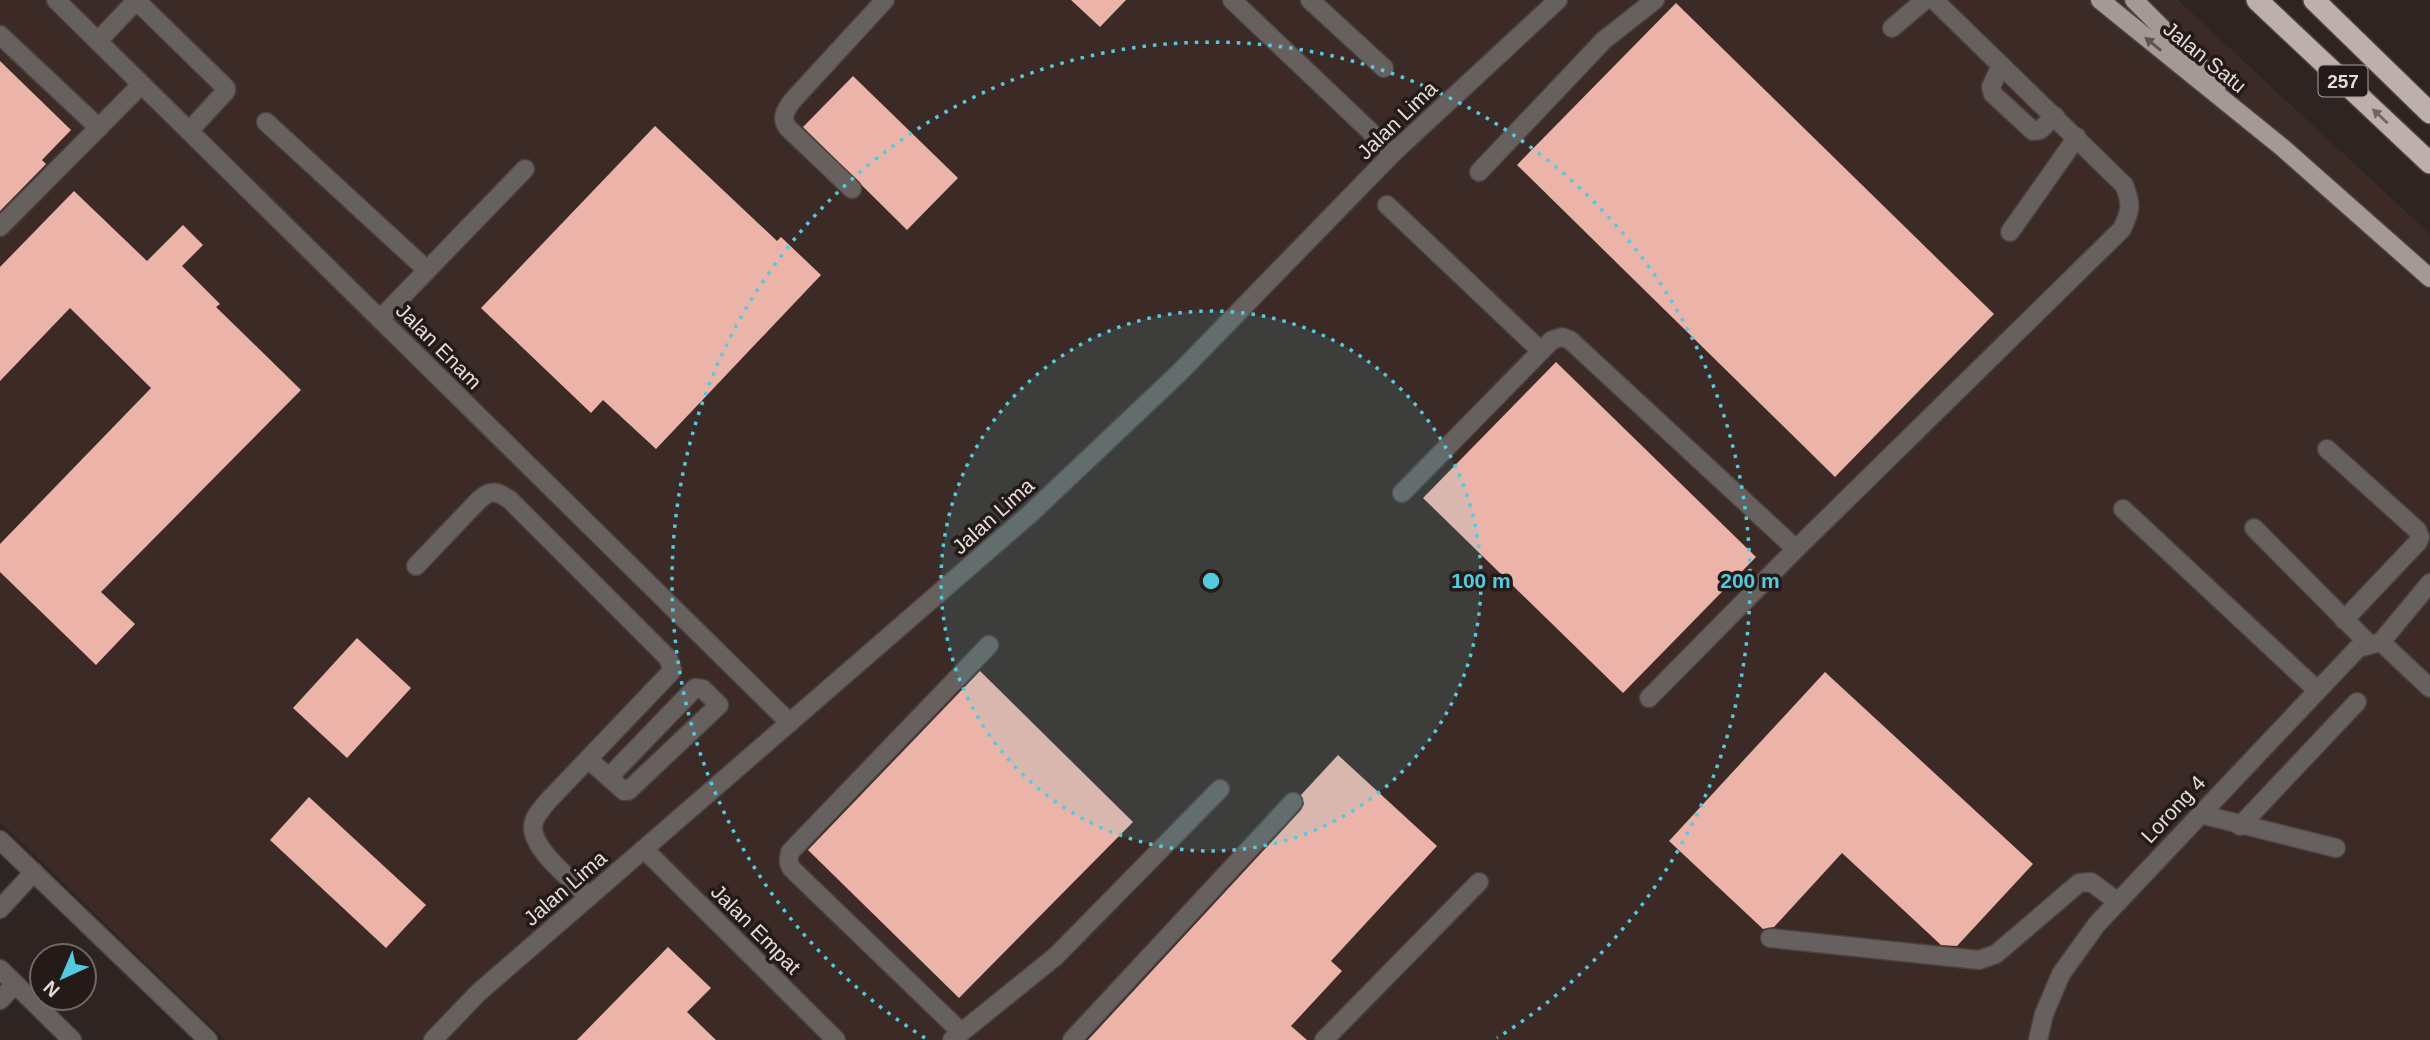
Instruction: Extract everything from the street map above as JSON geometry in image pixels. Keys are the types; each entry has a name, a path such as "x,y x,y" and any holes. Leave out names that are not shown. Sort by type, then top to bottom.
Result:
{"highway":[{"name":"257","path":"2257,0 2430,163"},
{"name":"257","path":"2314,0 2430,113"}],"main road":[{"name":"Jalan Satu","path":"2100,0 2283,148 2430,278"},
{"name":"Jalan Satu","path":"2134,0 2283,148"}],"street":[{"name":"Jalan Enam","path":"56,0 790,723"},
{"path":"852,189 788,128 784,123 784,116 793,100 885,0"},
{"path":"1310,0 1384,68"},
{"name":"Jalan Lima","path":"433,1040 478,993 1020,523 1180,372 1393,153 1558,0"},
{"path":"1479,172 1604,40 1655,0"},
{"path":"1892,27 1925,0"},
{"path":"1649,698 1796,549 2122,229 2131,202 2124,185 1934,0"},
{"path":"1235,1 1393,153"},
{"path":"98,41 133,4 140,4 216,79 226,91 189,131"},
{"path":"0,35 99,128"},
{"path":"2001,65 1991,87 1993,94 2033,131 2040,130 2055,116"},
{"path":"0,227 141,85"},
{"path":"266,122 427,270"},
{"path":"2010,232 2077,137"},
{"path":"380,319 525,169"},
{"path":"1387,205 1541,351"},
{"path":"1402,493 1552,340 1562,337 1570,340 1796,549"},
{"path":"2328,449 2417,530 2420,537 2344,620"},
{"path":"416,566 479,500 487,493 495,492 510,500 668,658 671,672 547,802 535,818 533,828 546,855 589,897"},
{"path":"2123,509 2317,690"},
{"path":"2253,528 2344,620 2430,688"},
{"name":"Lorong 4","path":"2038,1040 2044,1014 2061,974 2097,924 2358,648 2375,643 2430,583"},
{"path":"989,645 790,852 788,859 792,869 956,1036 1056,956 1220,789"},
{"path":"588,759 624,791 630,789 719,705 703,689 695,688 609,777"},
{"path":"2240,826 2357,702"},
{"path":"1072,1040 1293,802"},
{"path":"2200,814 2336,848"},
{"path":"0,840 195,1036"},
{"name":"Jalan Empat","path":"644,849 836,1040"},
{"path":"0,909 34,872"},
{"path":"1324,1040 1479,882"},
{"path":"1770,938 1979,960 1996,954 2079,883 2091,882 2118,902"},
{"path":"0,969 72,1040"},
{"path":"0,1000 15,984"}],"shaded area":[{"path":"0,0 2178,0 2430,234 2430,1040 225,1040 0,822"}],"building":[{"path":"1071,0 1126,0 1100,27"},
{"path":"1676,3 1994,314 1835,477 1517,165"},
{"path":"0,61 71,130 42,160 46,164 0,211"},
{"path":"853,76 958,178 907,230 803,127"},
{"path":"655,126 777,241 781,237 821,275 656,449 603,400 591,413 481,308"},
{"path":"74,191 147,261 183,225 203,245 182,266 220,304 216,307 301,390 101,592 135,624 96,665 0,572 0,544 151,388 70,308 0,381 0,267"},
{"path":"1556,362 1756,557 1623,693 1423,498"},
{"path":"357,638 411,688 347,758 293,708"},
{"path":"980,671 1133,822 959,998 808,850"},
{"path":"1825,672 2033,864 1957,946 1941,945 1842,853 1774,927 1763,929 1669,841"},
{"path":"1338,755 1437,846 1331,961 1342,971 1291,1026 1307,1040 1088,1040 1301,810 1304,804 1301,795"},
{"path":"309,797 426,905 386,948 270,840"},
{"path":"668,947 711,988 687,1012 716,1040 577,1040"}]}
